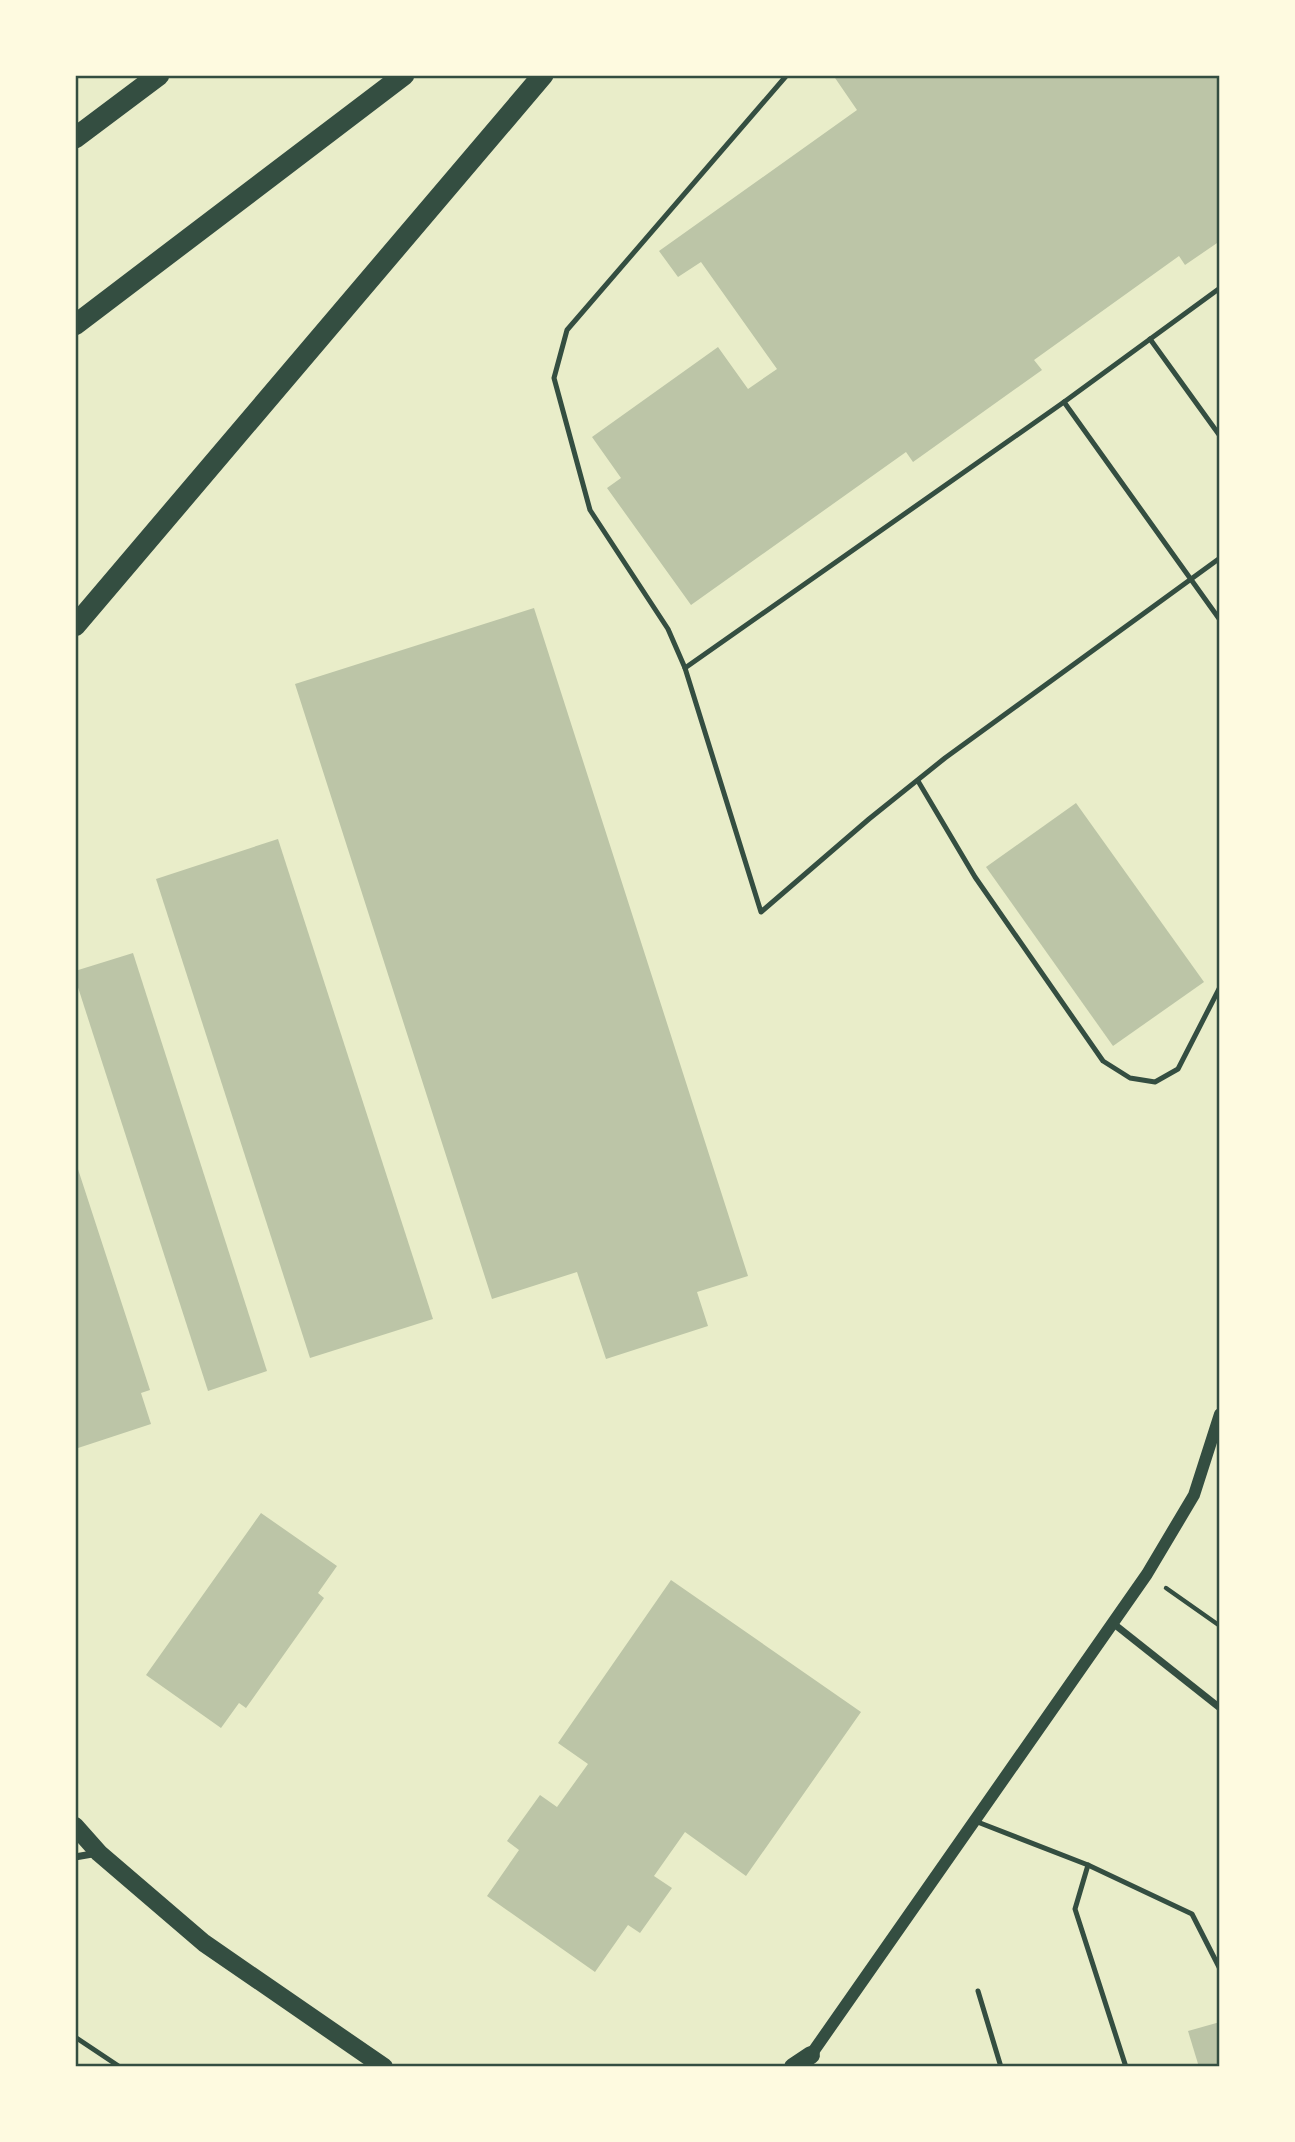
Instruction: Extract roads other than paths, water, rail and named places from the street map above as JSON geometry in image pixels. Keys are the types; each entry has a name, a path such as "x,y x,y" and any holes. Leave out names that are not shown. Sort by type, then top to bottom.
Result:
{"highway":[{"path":"75,138 159,75"},
{"path":"75,325 404,75"},
{"path":"75,626 543,75"}],"main road":[{"path":"75,1826 99,1853 204,1943 384,2067"},
{"path":"793,2067 807,2063"}],"street":[{"path":"807,2063 1147,1574 1194,1495 1220,1414"},
{"path":"1114,1624 1220,1708"},
{"path":"75,1857 99,1853"}],"lane":[{"path":"787,75 566,330 554,378 590,510 668,629 685,668 761,912 918,780 1220,558"},
{"path":"685,668 1064,402 1220,288"},
{"path":"1150,338 1220,436"},
{"path":"1064,402 1220,620"},
{"path":"918,780 975,877 1103,1061 1130,1078 1155,1082 1178,1069 1220,987"},
{"path":"975,1821 1088,1865 1192,1914 1220,1969"},
{"path":"1088,1865 1075,1909 1126,2067"},
{"path":"978,1991 1001,2067"},
{"path":"75,2037 120,2067"}]}
